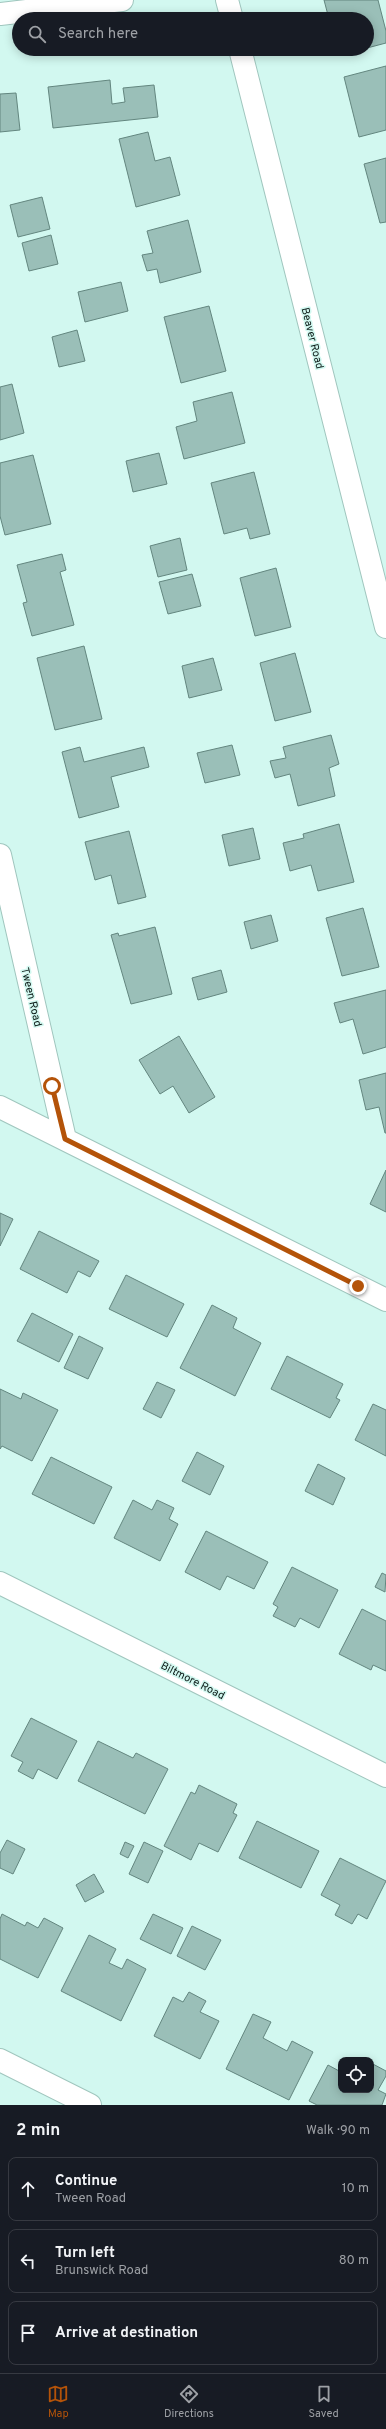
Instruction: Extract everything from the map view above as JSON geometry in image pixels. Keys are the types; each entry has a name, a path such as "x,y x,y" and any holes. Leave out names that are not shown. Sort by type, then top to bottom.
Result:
{"street":[{"path":"17,12 122,0"},
{"path":"228,0 231,12"},
{"path":"0,14 12,13"},
{"name":"Beaver Road","path":"242,56 386,627"},
{"name":"Tween Road","path":"0,855 65,1139"},
{"path":"0,1107 386,1300"},
{"name":"Biltmore Road","path":"0,1583 386,1776"},
{"path":"0,2060 90,2105"}],"building":[{"path":"324,0 378,0 386,31 386,43 374,46 374,12 327,12"},
{"path":"386,66 386,130 359,137 344,77"},
{"path":"110,80 112,104 125,102 123,88 154,85 158,117 53,128 48,87"},
{"path":"16,93 20,130 0,132 0,94"},
{"path":"148,132 155,161 170,157 180,195 136,207 119,139"},
{"path":"386,158 386,222 380,223 364,164"},
{"path":"42,197 50,229 18,237 10,205"},
{"path":"188,220 201,272 160,283 157,269 147,271 142,255 153,253 147,231"},
{"path":"51,235 58,264 29,271 22,243"},
{"path":"121,282 128,311 85,322 78,292"},
{"path":"209,306 226,371 181,383 164,317"},
{"path":"77,330 85,361 59,367 52,337"},
{"path":"12,384 24,433 0,440 0,387"},
{"path":"232,392 245,443 184,459 176,427 197,421 193,402"},
{"path":"159,453 167,484 133,492 126,461"},
{"path":"33,455 51,524 5,535 0,516 0,463"},
{"path":"254,472 270,534 250,539 247,528 224,534 211,483"},
{"path":"180,538 187,570 158,577 150,546"},
{"path":"62,554 66,570 60,572 74,625 32,636 23,603 27,602 17,565"},
{"path":"276,568 291,627 255,636 240,578"},
{"path":"192,574 201,606 168,614 159,582"},
{"path":"84,646 102,719 55,730 37,658"},
{"path":"295,653 311,712 275,721 260,663"},
{"path":"213,658 222,690 189,698 182,666"},
{"path":"331,735 339,764 329,768 335,796 298,806 290,774 275,778 270,761 286,758 283,747"},
{"path":"232,745 240,775 205,783 197,753"},
{"path":"80,747 84,762 144,747 149,767 111,777 119,807 79,818 62,752"},
{"path":"339,824 354,882 318,891 311,865 290,871 283,843 304,838 303,834"},
{"path":"253,828 260,859 229,866 222,835"},
{"path":"129,831 146,897 118,904 111,875 95,880 85,842"},
{"path":"363,908 379,967 342,976 326,918"},
{"path":"271,915 278,941 251,949 244,922"},
{"path":"155,927 172,994 131,1004 111,935 118,933 119,936"},
{"path":"221,970 227,992 198,1000 192,978"},
{"path":"386,990 386,1047 363,1054 353,1019 340,1023 334,1003"},
{"path":"179,1036 215,1097 189,1113 173,1086 160,1094 139,1060"},
{"path":"386,1073 385,1133 379,1107 366,1110 359,1080"},
{"path":"386,1170 386,1212 370,1204"},
{"path":"0,1213 13,1219 0,1246"},
{"path":"39,1231 99,1261 90,1277 78,1271 67,1293 20,1269"},
{"path":"126,1275 184,1304 167,1337 109,1309"},
{"path":"212,1305 237,1318 233,1328 261,1343 235,1396 180,1368"},
{"path":"32,1313 73,1334 59,1362 17,1341"},
{"path":"79,1336 103,1348 88,1379 64,1368"},
{"path":"287,1356 343,1384 336,1398 340,1400 330,1418 271,1389"},
{"path":"157,1382 175,1390 161,1418 143,1409"},
{"path":"0,1389 21,1399 23,1393 58,1410 32,1461 2,1446 0,1449"},
{"path":"373,1404 386,1410 386,1456 355,1440"},
{"path":"197,1452 224,1466 210,1495 182,1481"},
{"path":"51,1457 112,1487 94,1524 32,1494"},
{"path":"318,1464 345,1478 333,1505 305,1491"},
{"path":"133,1500 152,1510 157,1500 174,1508 169,1519 178,1524 160,1561 114,1538"},
{"path":"206,1531 268,1562 254,1589 227,1576 220,1590 185,1572"},
{"path":"292,1567 338,1590 319,1628 300,1618 295,1627 273,1616 278,1607 273,1604"},
{"path":"382,1573 386,1575 385,1592 375,1587"},
{"path":"362,1609 386,1621 386,1671 373,1665 371,1670 339,1654"},
{"path":"31,1718 77,1741 57,1779 38,1769 33,1779 18,1771 23,1762 11,1756"},
{"path":"98,1741 133,1758 136,1753 168,1769 145,1814 78,1781"},
{"path":"199,1785 237,1804 233,1813 237,1815 218,1852 199,1843 191,1860 164,1846 191,1792 195,1794"},
{"path":"257,1821 319,1851 301,1888 239,1858"},
{"path":"7,1840 25,1849 13,1874 0,1868 0,1853"},
{"path":"125,1842 134,1846 128,1858 120,1854"},
{"path":"144,1842 163,1851 148,1883 129,1874"},
{"path":"340,1858 386,1881 367,1919 358,1914 352,1924 335,1915 340,1905 321,1895"},
{"path":"94,1874 104,1892 85,1902 76,1885"},
{"path":"2,1914 25,1926 27,1922 38,1928 44,1918 63,1928 38,1978 0,1959 0,1919"},
{"path":"153,1914 183,1928 171,1954 140,1939"},
{"path":"192,1926 221,1940 205,1970 177,1956"},
{"path":"89,1935 116,1949 109,1963 122,1969 127,1959 146,1969 121,2021 61,1991"},
{"path":"189,1992 206,2001 200,2012 219,2021 200,2059 154,2036 173,1997 183,2002"},
{"path":"253,2014 271,2022 263,2038 287,2051 292,2041 313,2052 289,2100 226,2069"},
{"path":"328,2065 338,2070 338,2093 374,2093 374,2065 386,2071 386,2076 378,2090 386,2094 382,2105 317,2105 309,2101"}],"route":[{"path":"52,1086 65,1139 358,1286"}]}
